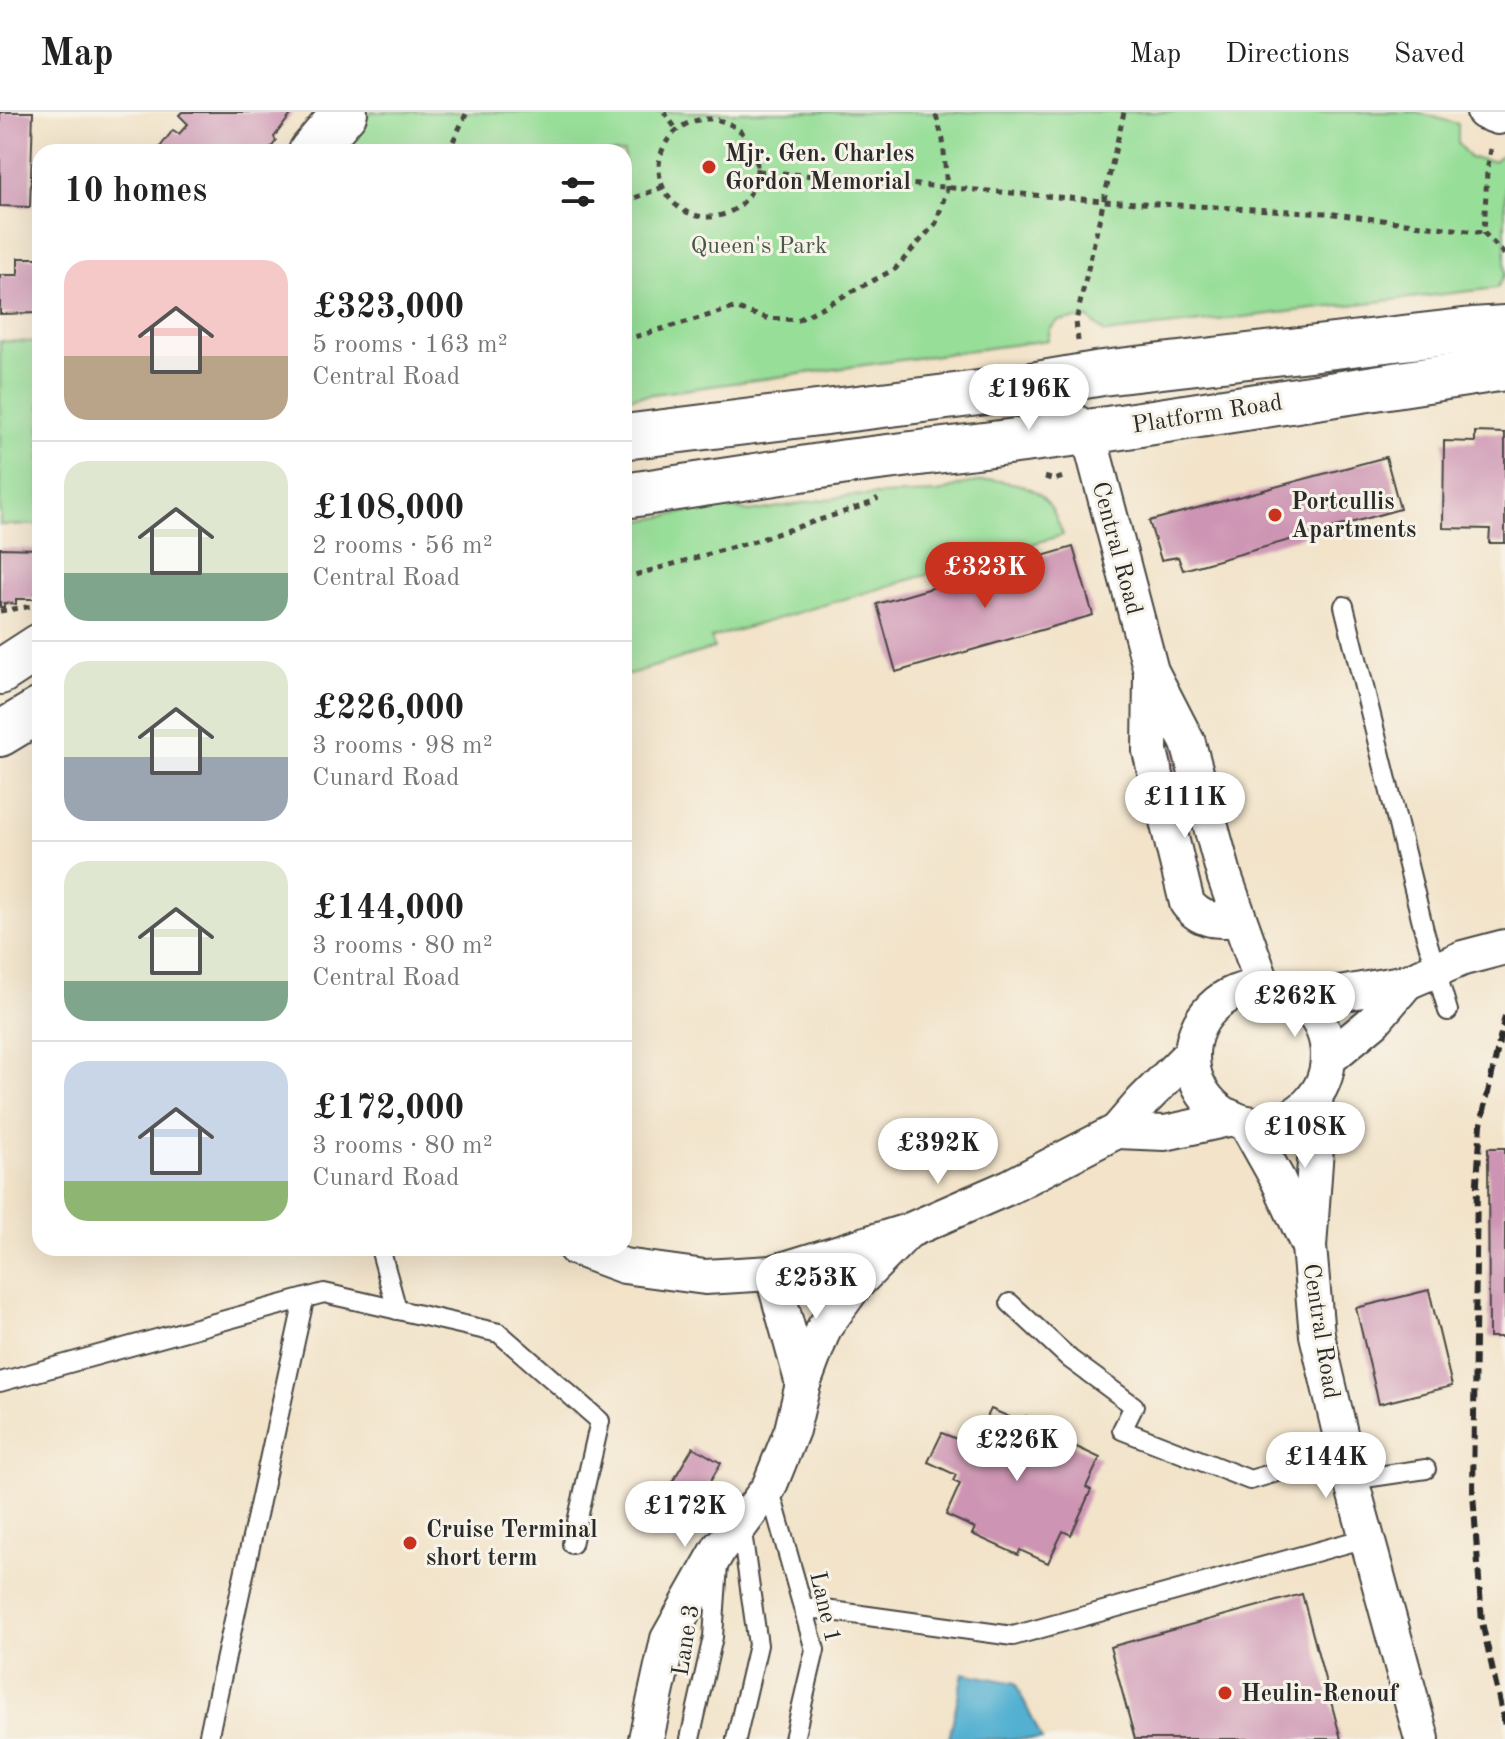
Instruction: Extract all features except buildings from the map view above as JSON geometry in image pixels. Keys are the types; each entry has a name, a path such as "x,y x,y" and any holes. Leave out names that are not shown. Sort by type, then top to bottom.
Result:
{"main road":[{"path":"318,144 345,112"},
{"name":"Platform Road","path":"632,436 995,391 1102,373 1505,328"},
{"name":"Platform Road","path":"632,495 847,462 1088,432 1505,368"},
{"path":"0,672 32,651"},
{"path":"0,734 32,715"}],"street":[{"path":"995,391 1057,411 1077,421 1088,432"},
{"name":"Central Road","path":"1088,432 1151,671 1188,743 1225,878 1264,988"},
{"path":"1300,1001 1422,976 1463,958 1505,947"},
{"path":"1328,1059 1422,976"},
{"path":"1117,1131 1165,1133 1239,1121 1266,1124 1284,1120 1302,1110 1325,1078 1328,1059 1326,1036 1316,1017 1300,1001 1283,992 1264,988 1243,990 1223,998 1207,1013 1196,1031 1192,1052 1194,1073 1202,1092 1215,1108 1239,1121"},
{"path":"597,1256 624,1266 705,1277 772,1273 908,1231 1009,1187 1117,1131 1192,1052"},
{"name":"Central Road","path":"1315,1096 1317,1134 1309,1247 1317,1335 1366,1538 1422,1739"},
{"name":"Central Road","path":"1239,1121 1278,1180 1309,1247"},
{"path":"646,1739 668,1639 730,1536 769,1487 792,1430 803,1384 824,1328 855,1285 908,1231"},
{"path":"772,1273 803,1384"}],"lane":[{"path":"1344,606 1422,976 1448,1011"},
{"path":"382,1256 397,1310"},
{"path":"0,1382 324,1293 499,1333 600,1421 572,1544"},
{"path":"208,1739 304,1300"},
{"path":"1010,1303 1070,1359 1134,1406 1122,1430 1250,1480 1348,1466 1426,1469"},
{"name":"Lane 1","path":"769,1487 815,1650 794,1739"},
{"path":"730,1536 758,1645 736,1739"},
{"name":"Lane 3","path":"690,1739 713,1637 730,1536"},
{"path":"803,1607 1013,1636 1366,1538"}],"path":[{"path":"452,144 467,112"},
{"path":"664,112 677,130"},
{"path":"632,338 734,308 767,318 798,320 895,269 936,223 947,189 943,140 935,112"},
{"path":"1077,337 1076,321 1124,112"},
{"path":"1484,233 1491,114"},
{"path":"707,119 723,121 749,140 756,155 758,171 754,188 732,212 716,217 700,217 685,212 671,201 663,187 659,163 668,139 677,130 691,122 707,119"},
{"path":"758,171 1103,201 1327,213 1484,233 1505,255"},
{"path":"632,199 663,187"},
{"path":"632,576 755,541 871,503 883,494"},
{"path":"0,611 32,606"}],"green space":[{"name":"Queen's Park","path":"371,112 1417,112 1458,124 1458,144 1470,158 1494,161 1505,152 1505,274 1497,288 1105,333 1088,318 1058,321 1050,329 1048,340 632,397 632,144 345,144"},
{"path":"0,341 32,342 32,525 0,525"},
{"path":"992,480 1030,489 1046,500 1063,535 711,638 714,648 632,674 632,522 725,505 749,512 846,496 938,493 964,484"}],"water":[{"path":"963,1673 1015,1683 1042,1739 949,1739"}],"railway":[{"path":"1505,1016 1481,1124 1477,1182 1473,1493 1482,1622 1505,1726"}],"place":[{"name":"Mjr. Gen. Charles Gordon Memorial","path":"709,167"},
{"name":"Portcullis Apartments","path":"1275,515"},
{"name":"Cruise Terminal short term","path":"410,1543"},
{"name":"Heulin-Renouf","path":"1225,1693"}]}
